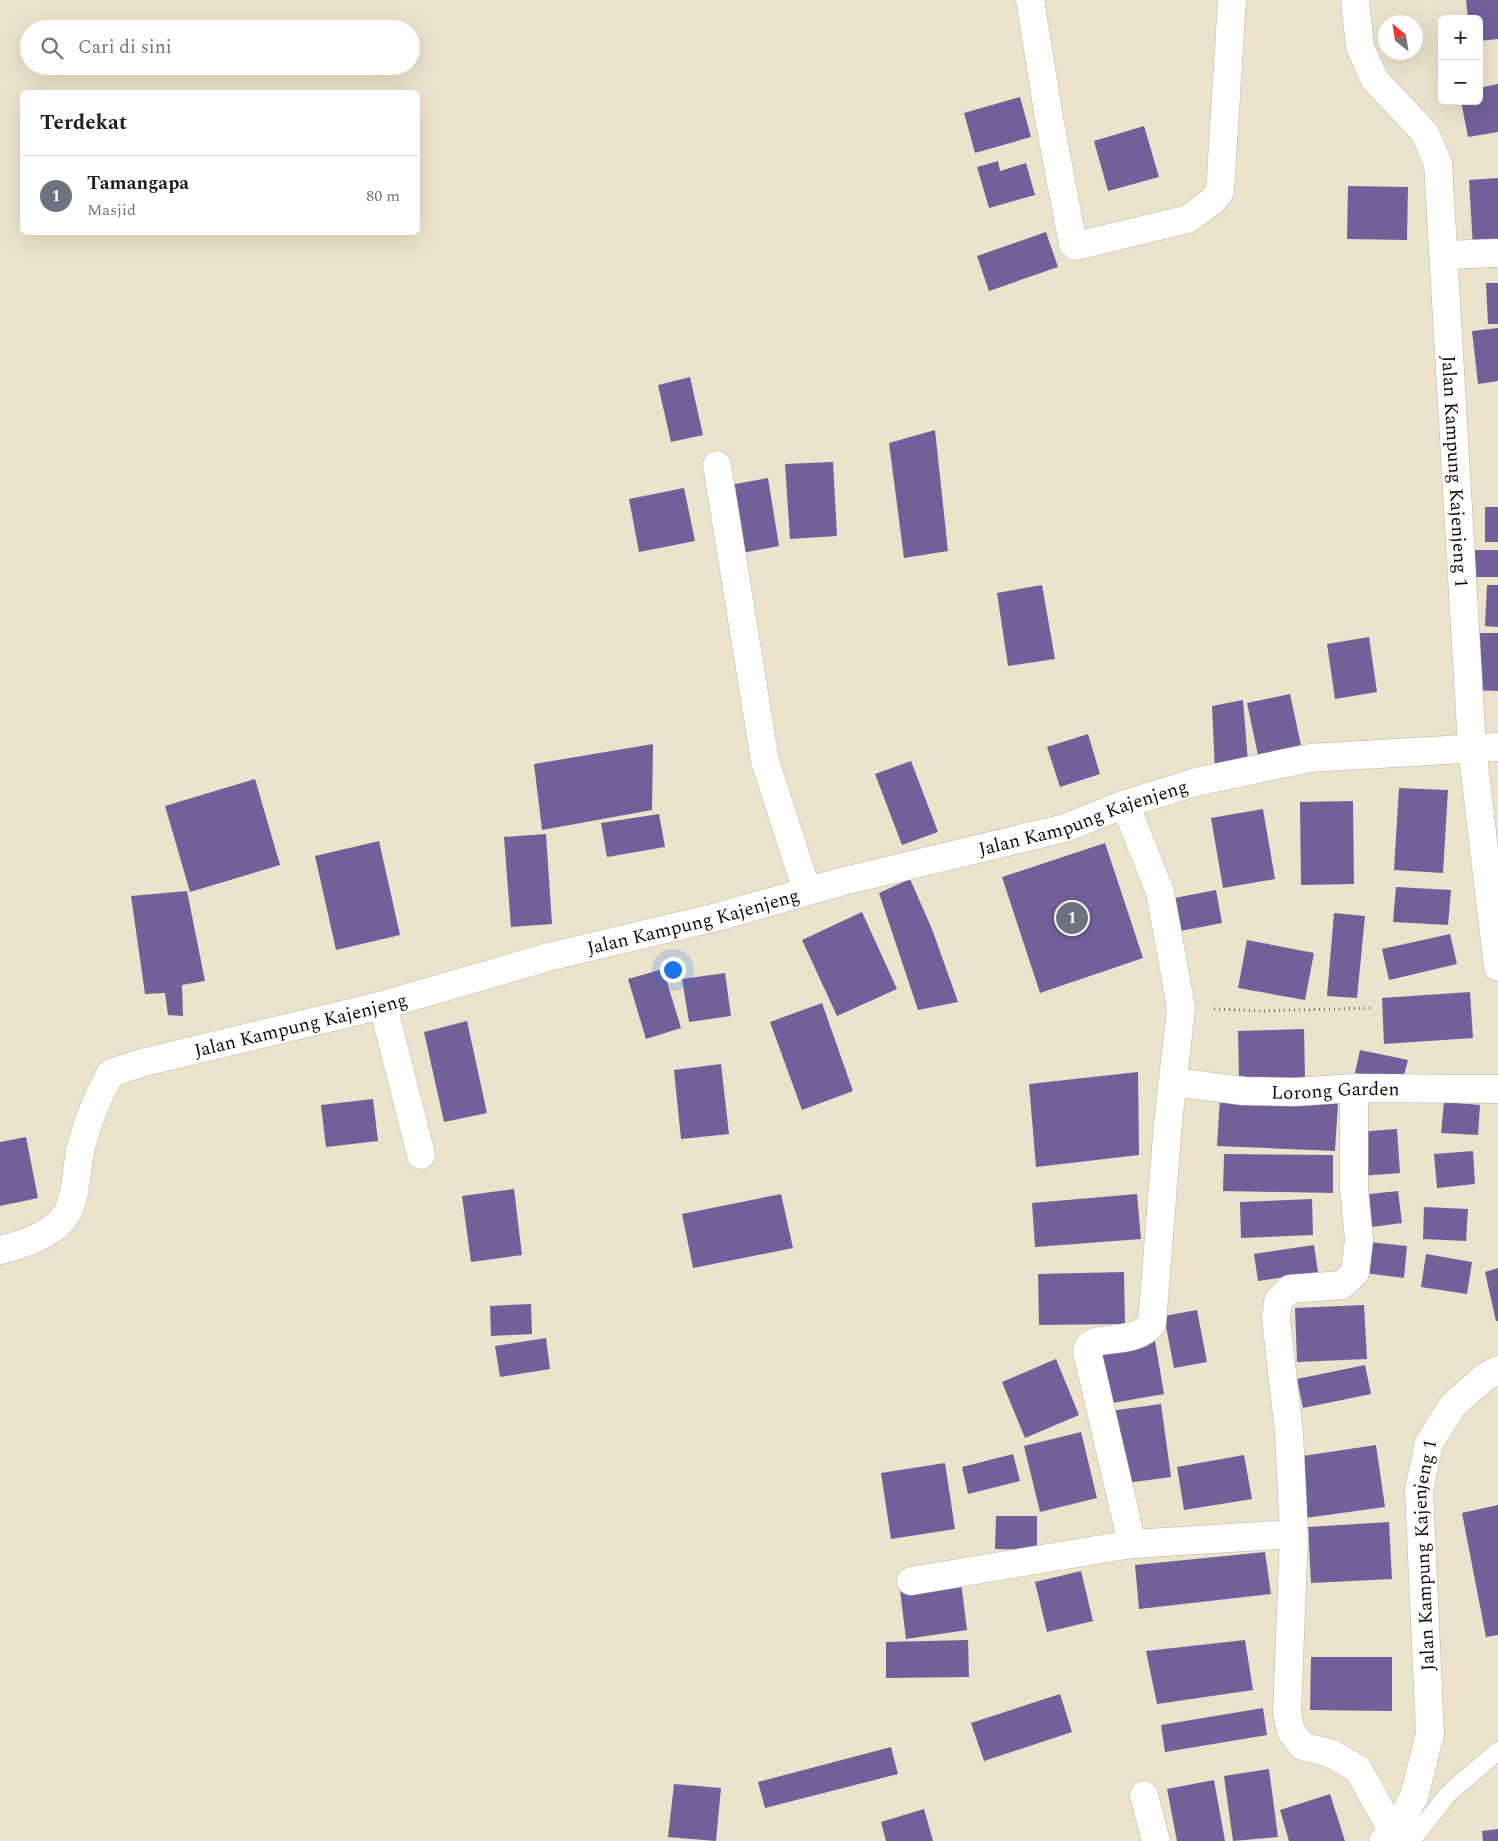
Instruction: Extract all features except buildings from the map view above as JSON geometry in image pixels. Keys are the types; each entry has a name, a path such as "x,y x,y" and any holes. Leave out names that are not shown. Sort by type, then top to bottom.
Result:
{"street":[{"path":"1030,0 1050,124 1073,244 1076,246 1188,218 1211,202 1220,192 1232,0"},
{"name":"Jalan Kampung Kajenjeng 1","path":"1355,0 1360,47 1375,80 1425,133 1438,164 1485,748 1498,967"},
{"path":"1445,255 1498,253"},
{"path":"717,465 765,761 808,891"},
{"name":"Jalan Kampung Kajenjeng","path":"0,1250 19,1246 47,1233 68,1212 81,1147 95,1101 111,1073 141,1062 232,1039 383,1005 548,957 717,917 808,891 1064,828 1125,804 1196,782 1310,758 1485,748"},
{"path":"1125,804 1160,892 1181,1008 1152,1324 1147,1330 1136,1335 1095,1342 1089,1346 1087,1351 1132,1544"},
{"path":"383,1005 421,1154"},
{"name":"Lorong Garden","path":"1174,1082 1244,1091 1295,1092 1354,1088 1498,1088"},
{"path":"1354,1088 1354,1187 1358,1240 1355,1273 1342,1285 1290,1289 1278,1301 1276,1319 1289,1434 1294,1534 1287,1714 1291,1732 1302,1746 1330,1753 1358,1769 1397,1839"},
{"name":"Jalan Kampung Kajenjeng 1","path":"1397,1839 1414,1797 1430,1734 1419,1490 1429,1443 1453,1406 1485,1377 1498,1370"},
{"path":"911,1581 1132,1544 1294,1534"},
{"path":"1144,1795 1156,1841"}],"lane":[{"path":"1397,1839 1498,1751"}],"path":[{"path":"1181,1008 1264,1011 1370,1008"}],"place":[{"name":"Tamangapa","path":"1072,918"}]}
